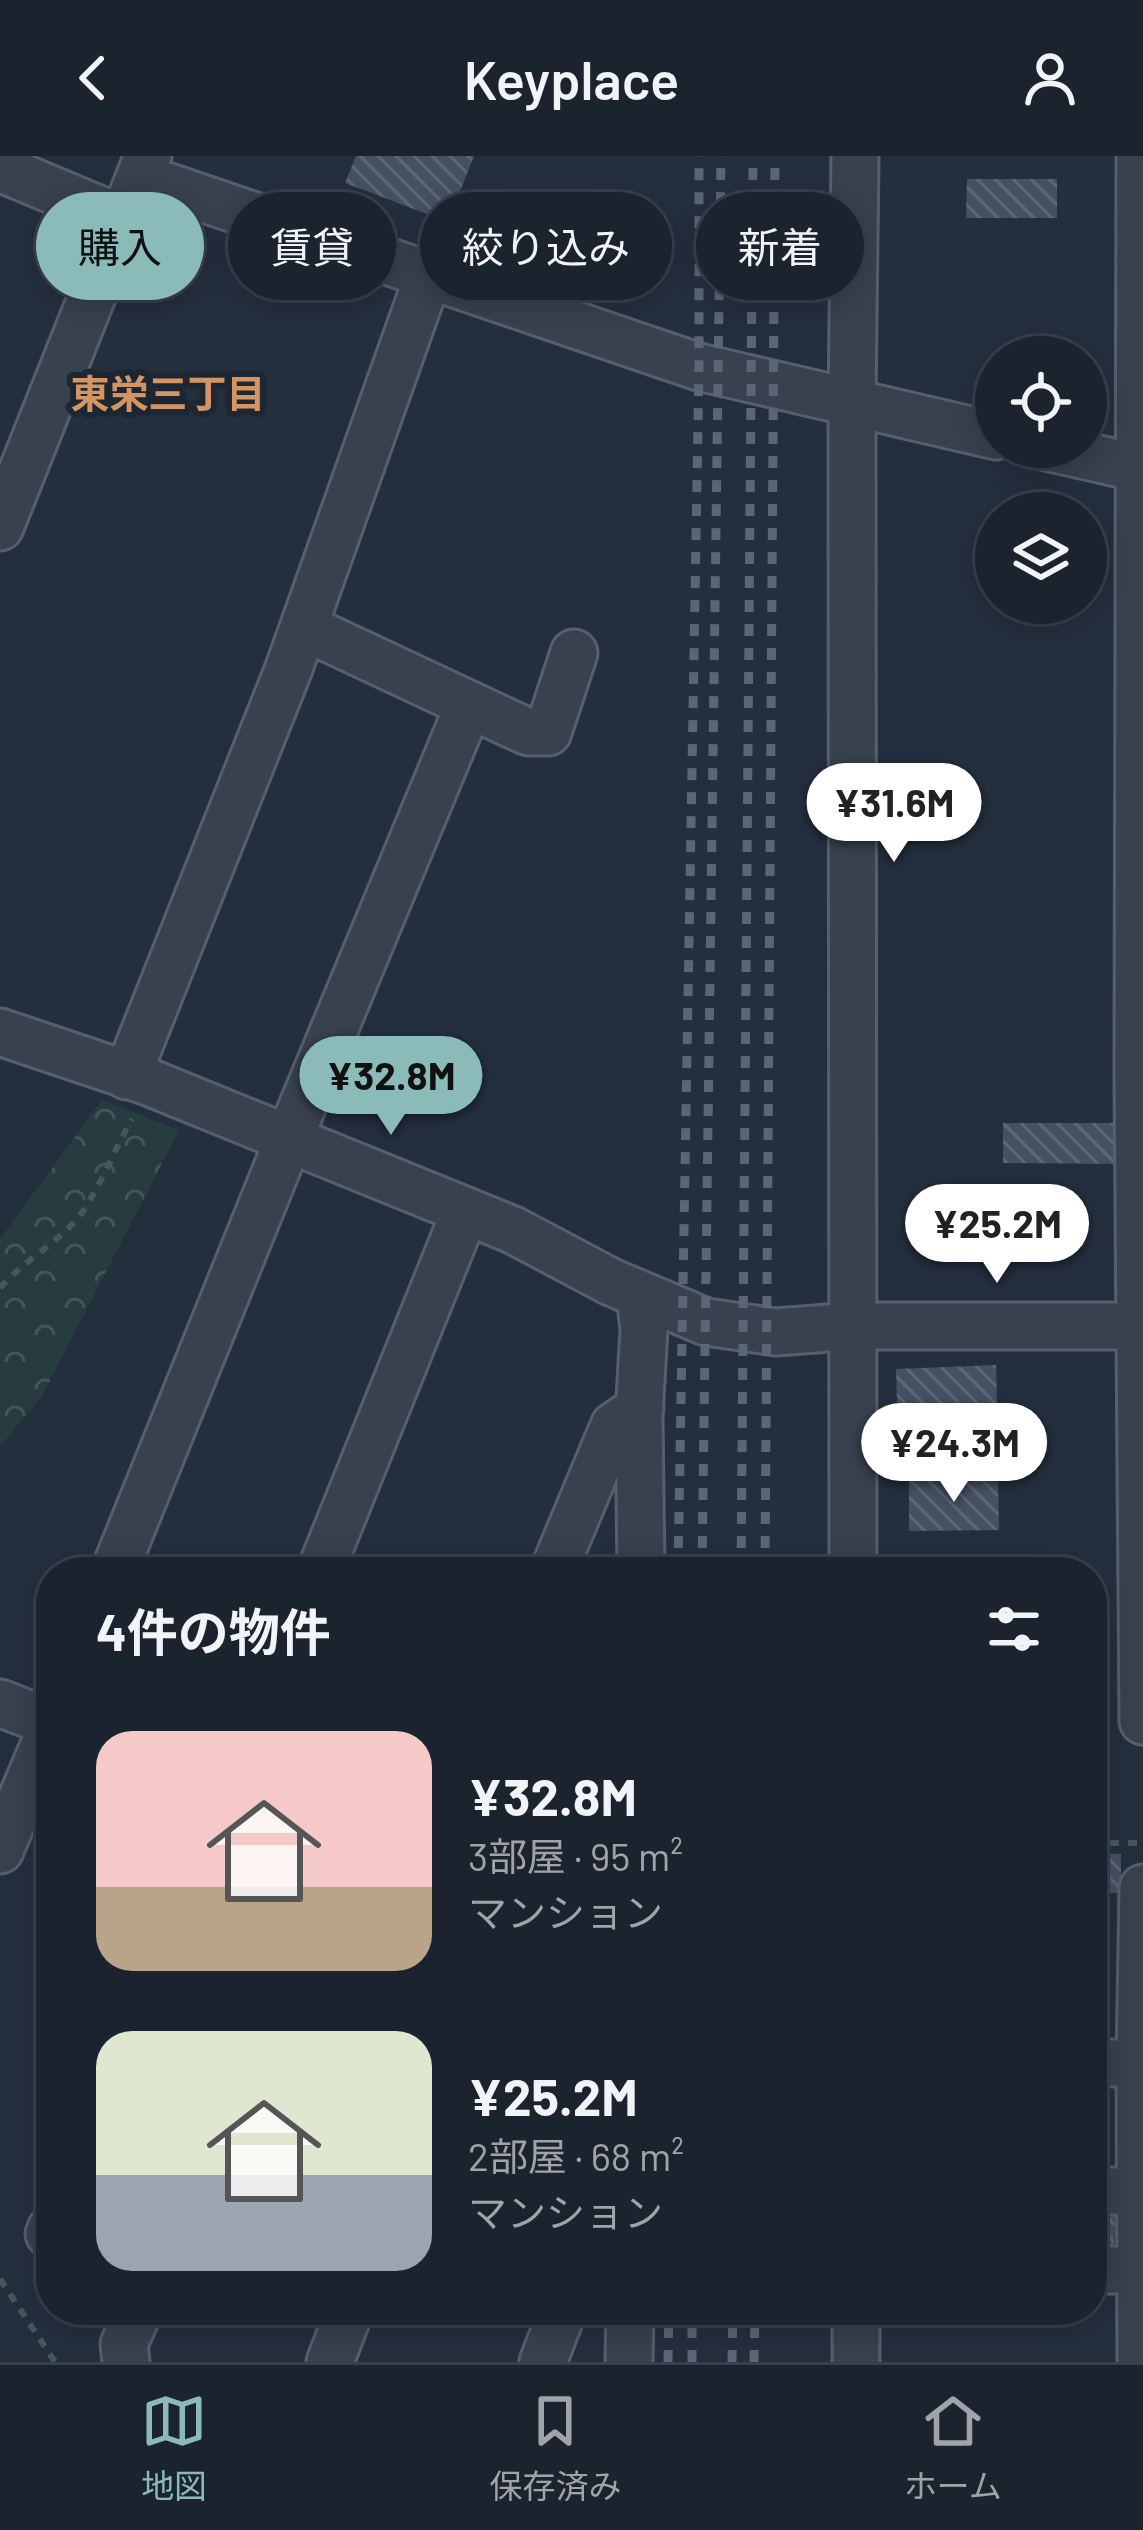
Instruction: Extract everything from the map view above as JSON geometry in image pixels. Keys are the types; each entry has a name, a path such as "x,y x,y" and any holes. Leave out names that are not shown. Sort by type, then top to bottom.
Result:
{"street":[{"path":"854,1557 855,156"},
{"path":"1140,156 1143,1721"},
{"path":"144,166 420,271"},
{"path":"0,168 57,192"},
{"path":"132,1094 420,299"},
{"path":"0,527 92,300"},
{"path":"504,300 699,367 975,431"},
{"path":"1107,461 1142,469"},
{"path":"304,627 527,732 548,732 574,653"},
{"path":"120,1557 469,705"},
{"path":"0,1032 132,1094 288,1141 465,1211 706,1322 776,1332 855,1327 1141,1326"},
{"path":"326,1557 465,1211"},
{"path":"640,1295 644,1329 641,1557"},
{"path":"559,1557 614,1426 640,1408"},
{"path":"0,1703 36,1719"},
{"path":"0,1850 36,1762"},
{"path":"1141,2362 1143,1888"},
{"path":"1107,2063 1141,2063"},
{"path":"1107,2191 1140,2191"},
{"path":"1107,2270 1140,2270"},
{"path":"126,2362 124,2344 132,2325"},
{"path":"330,2362 344,2325"},
{"path":"543,2362 557,2325"},
{"path":"629,2362 630,2325"},
{"path":"856,2325 856,2362"}],"path":[{"path":"0,1288 40,1250 59,1239 84,1210 132,1094"},
{"path":"1107,1843 1143,1843"},
{"path":"0,2278 55,2362"}],"green space":[{"path":"102,1100 179,1130 42,1396 0,1446 0,1239"}],"building":[{"path":"356,156 474,156 460,192 420,192 420,211 396,202 396,192 369,192 345,183"},
{"path":"967,179 1057,179 1057,218 966,218"},
{"path":"1003,1123 1117,1123 1116,1164 1003,1163"},
{"path":"996,1365 999,1468 899,1472 896,1369"},
{"path":"998,1479 999,1530 909,1531 909,1480"},
{"path":"1107,1854 1121,1854 1121,1893 1107,1893"},
{"path":"1107,2213 1115,2213 1114,2259 1107,2259"}],"railway":[{"path":"678,1557 699,156"},
{"path":"702,1557 721,156"},
{"path":"741,1557 753,156"},
{"path":"765,1557 775,156"},
{"path":"668,2362 669,2325"},
{"path":"692,2325 692,2362"},
{"path":"732,2362 733,2325"},
{"path":"754,2362 755,2325"}],"district":[{"name":"東栄三丁目","path":"168,392"}]}
